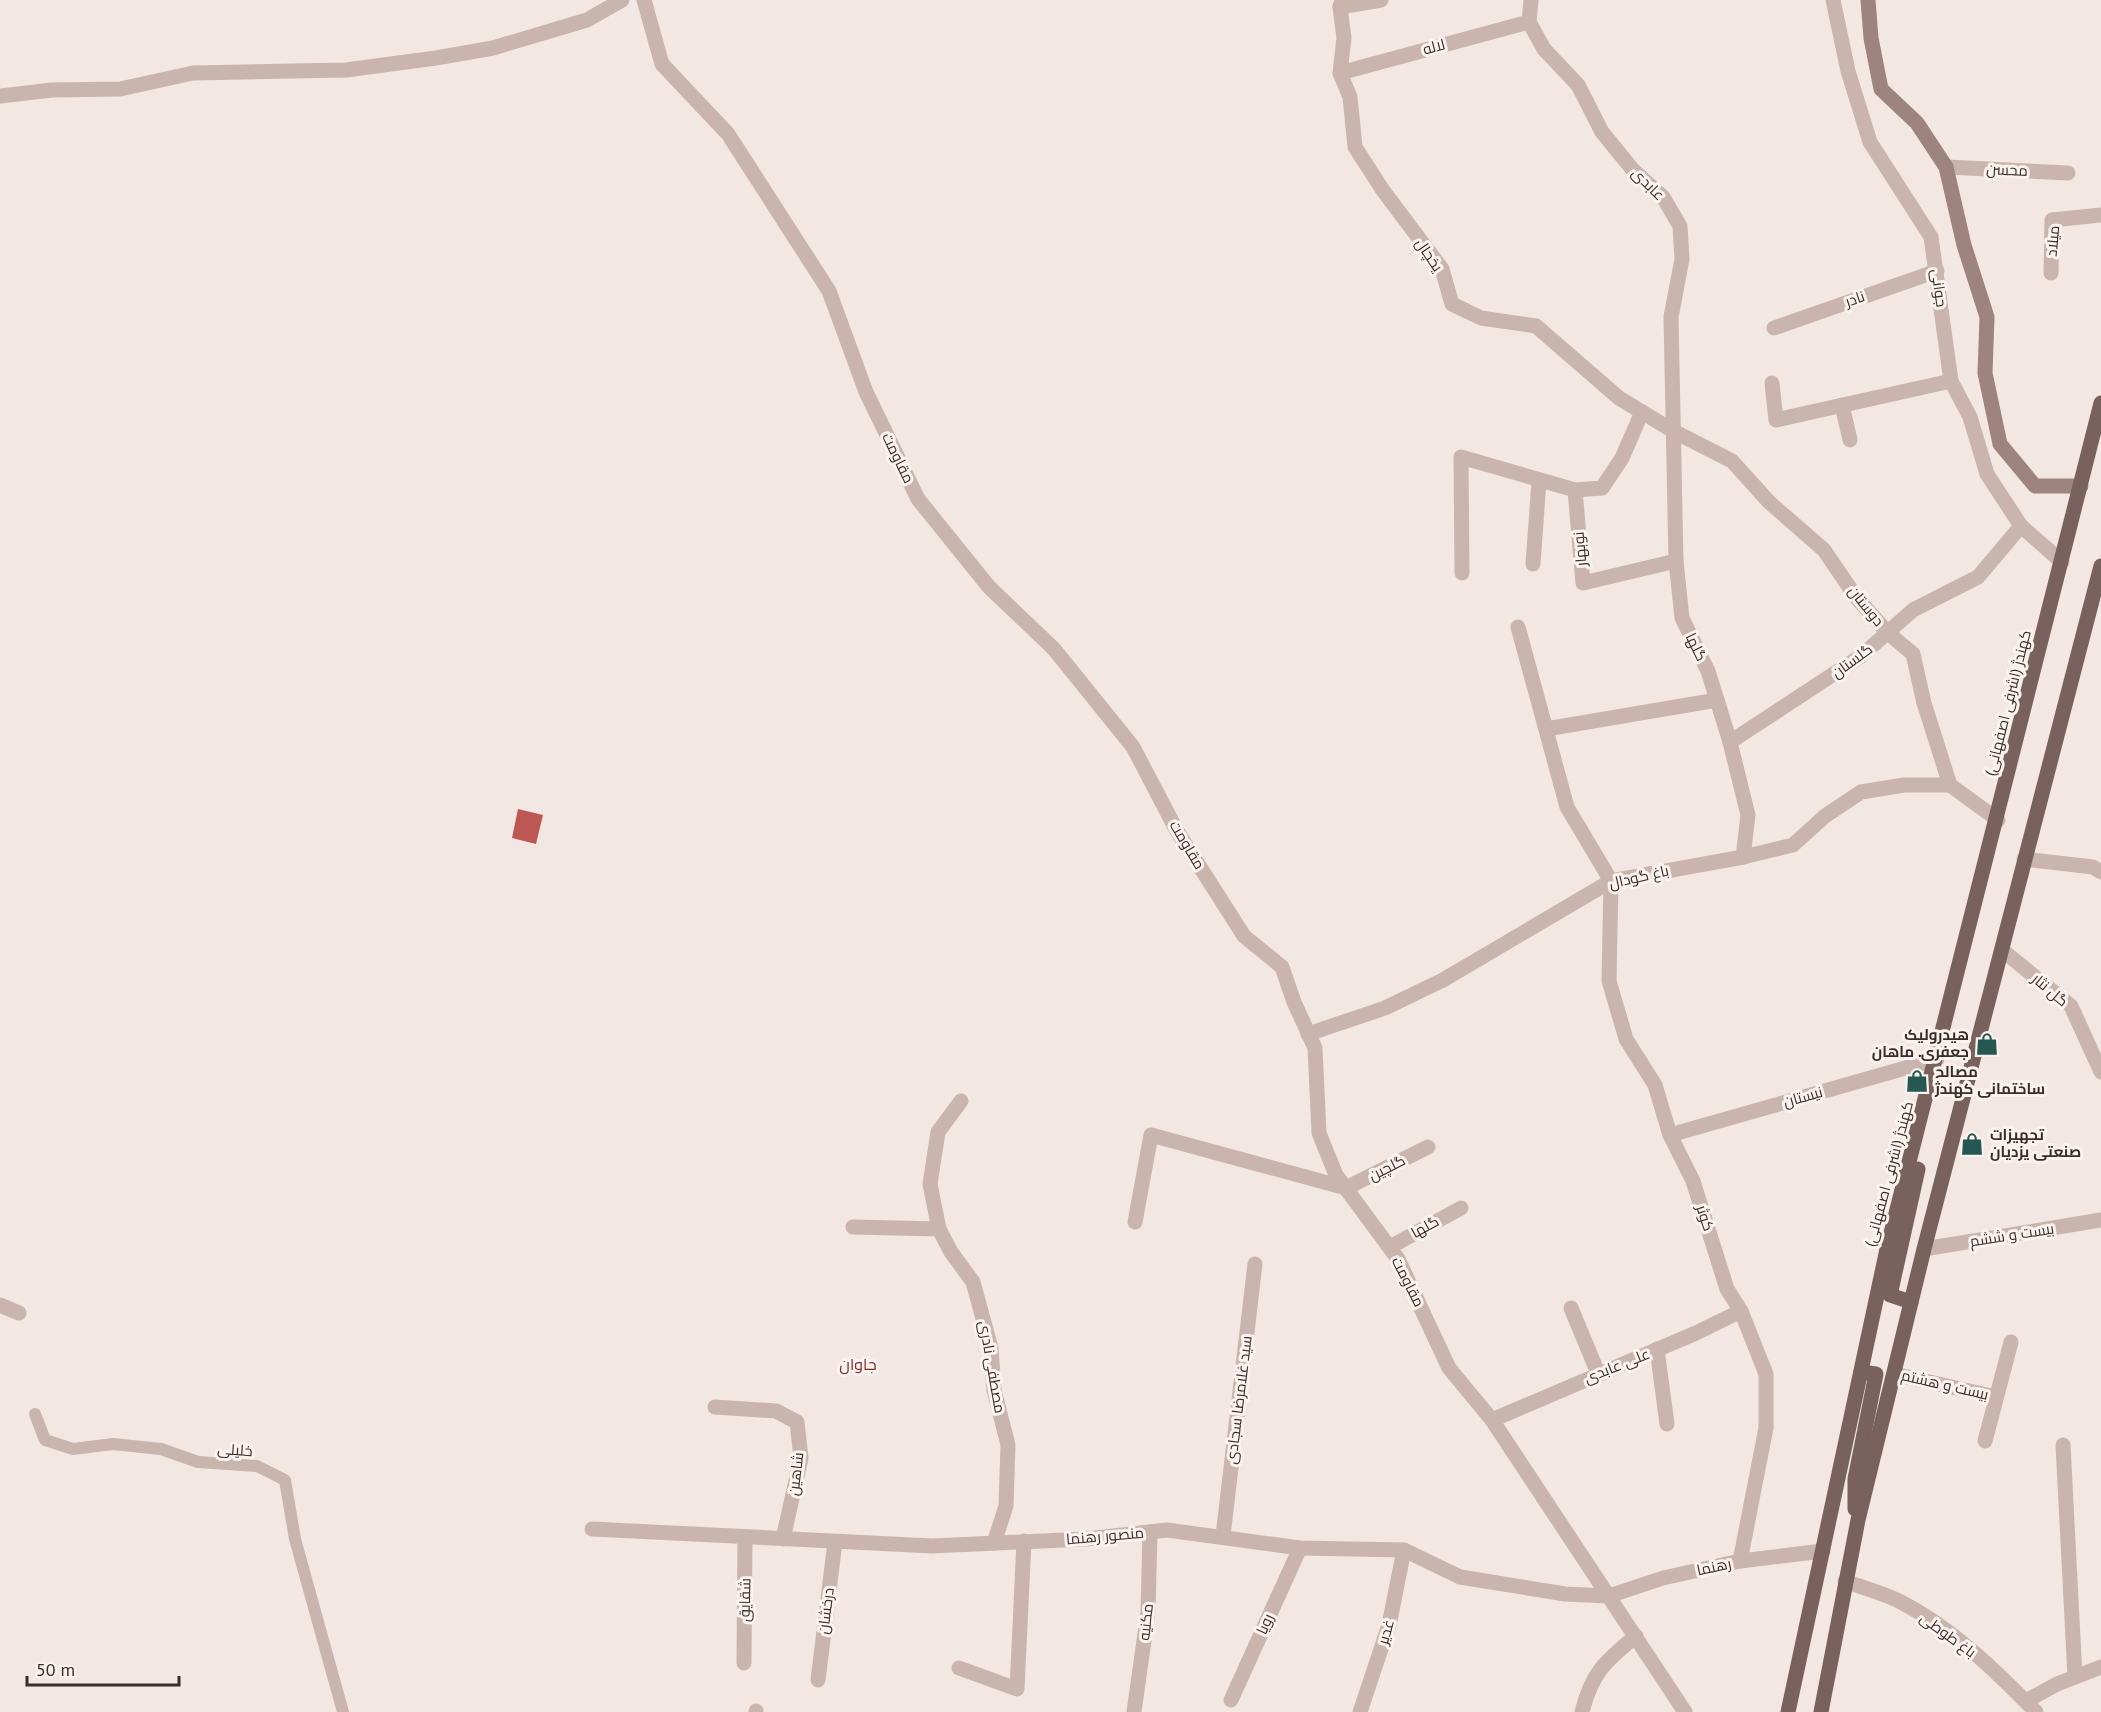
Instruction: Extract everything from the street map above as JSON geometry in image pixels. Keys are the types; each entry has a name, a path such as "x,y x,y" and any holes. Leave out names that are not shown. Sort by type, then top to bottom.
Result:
{"main road":[{"name":"کهندژ (اشرفی اصفهانی)","path":"1788,1712 1887,1249 1998,820 2101,404"},
{"path":"1821,1712 1858,1520 1911,1302 2101,566"},
{"path":"1911,1302 1890,1295 1923,1142 1921,1122"},
{"path":"1858,1520 1854,1505 1855,1479 1876,1374 1861,1372"}],"street":[{"path":"0,96 52,90 120,89 193,73 346,70 436,58 493,48 587,20 622,0"},
{"name":"مقاومت","path":"644,0 662,64 729,134 829,291 866,392 918,499 989,587 1054,649 1133,747 1177,831 1244,936 1282,967 1293,1002 1315,1048 1319,1132 1336,1175 1398,1259 1449,1368 1492,1420 1685,1712"},
{"path":"1341,4 1381,0"},
{"path":"1529,22 1531,0"},
{"name":"جوانی","path":"1833,0 1848,71 1870,142 1931,237 1951,381 1970,417 1987,474 2021,526 2062,562"},
{"path":"1868,0 1871,38 1881,89 1917,123 1946,167 1964,245 1987,317 1985,373 2000,444 2035,486 2081,486"},
{"name":"یخچال","path":"1341,4 1344,38 1340,73 1350,97 1355,147 1382,189 1442,269 1452,304 1481,318 1536,326 1619,398 1675,432"},
{"name":"لاله","path":"1340,73 1529,22"},
{"name":"عابدی","path":"1529,22 1544,49 1578,85 1602,132 1633,170 1664,197 1680,226 1682,259 1671,317 1675,432"},
{"name":"محسن","path":"1946,167 2067,173"},
{"name":"میلاد","path":"2051,273 2052,220 2101,215"},
{"name":"نادر","path":"1774,328 1937,271"},
{"path":"1772,383 1776,420 1951,381"},
{"path":"1842,405 1850,440"},
{"path":"1462,573 1461,457 1575,490 1602,488 1622,458 1642,412"},
{"name":"گلها","path":"1675,432 1676,561 1682,618 1708,671 1730,742 1748,815 1743,857"},
{"name":"دوستان","path":"1675,432 1732,461 1769,502 1824,550 1856,597 1888,633 1913,654 1924,703 1950,785"},
{"path":"1533,564 1539,481"},
{"name":"نوبهار","path":"1575,490 1583,583 1676,561"},
{"name":"گلستان","path":"1730,742 1861,656 1913,610 1978,577 2021,526"},
{"path":"1518,627 1567,807 1611,881"},
{"path":"1546,729 1717,700"},
{"name":"باغ گودال","path":"1308,1034 1385,1008 1443,980 1611,881 1743,857 1793,844 1825,816 1861,792 1904,785 1950,785"},
{"path":"1950,785 1998,820"},
{"path":"2024,859 2093,867 2101,872"},
{"name":"کوثر","path":"1611,881 1609,981 1626,1039 1655,1084 1670,1135 1693,1181 1727,1289 1741,1311 1766,1374 1766,1428 1740,1561"},
{"name":"گل نثار","path":"2002,950 2071,1006 2101,1072"},
{"name":"نیستان","path":"1670,1135 1937,1059"},
{"name":"مصطفی نادری","path":"961,1101 938,1132 930,1184 939,1229 951,1252 973,1282 991,1348 994,1390 1008,1445 1006,1506 994,1543"},
{"path":"1135,1222 1151,1135 1346,1188"},
{"name":"گلچین","path":"1346,1188 1428,1147"},
{"name":"گلها","path":"1390,1247 1461,1208"},
{"name":"بیست و ششم","path":"1924,1249 2101,1220"},
{"path":"853,1227 939,1229"},
{"name":"سید غلامرضا سجادی","path":"1223,1536 1255,1264"},
{"path":"0,1305 19,1313"},
{"path":"1571,1308 1598,1373"},
{"name":"علی عابدی","path":"1492,1420 1741,1311"},
{"path":"1985,1441 2011,1342"},
{"path":"1657,1349 1668,1424"},
{"name":"بیست و هشتم","path":"1894,1374 1996,1397"},
{"name":"شاهین","path":"715,1407 776,1411 797,1422 801,1458 783,1539"},
{"path":"2063,1445 2075,1677"},
{"name":"منصور رهنما","path":"592,1529 932,1546 1167,1530 1300,1548 1404,1550 1460,1577 1565,1594 1609,1596"},
{"name":"مکنیه","path":"1134,1712 1148,1612 1150,1532"},
{"name":"شقایق","path":"744,1663 745,1537"},
{"path":"959,1668 1017,1689 1024,1541"},
{"name":"درخشان","path":"818,1680 835,1542"},
{"name":"رویا","path":"1231,1700 1300,1548"},
{"name":"غدیر","path":"1360,1712 1389,1625 1404,1550"},
{"name":"رهنما","path":"1609,1596 1663,1578 1740,1561 1823,1551"},
{"name":"باغ طوطی","path":"1845,1581 1901,1602 1953,1636 1997,1671 2031,1707"},
{"path":"1582,1712 1589,1685 1608,1659 1636,1636"},
{"path":"2031,1707 2075,1677 2101,1667"}],"lane":[{"name":"خلیلی","path":"35,1413 45,1440 73,1449 113,1444 161,1449 198,1462 257,1466 285,1480 295,1539 343,1712"}],"building":[{"path":"518,809 543,815 536,844 512,838"}],"place":[{"name":"هیدرولیک جعفری. ماهان","path":"1987,1044"},
{"name":"مصالح ساختمانی کهندژ","path":"1917,1081"},
{"name":"تجهیزات صنعتی یزدیان","path":"1972,1144"}],"district":[{"name":"جاوان","path":"858,1364"}]}
